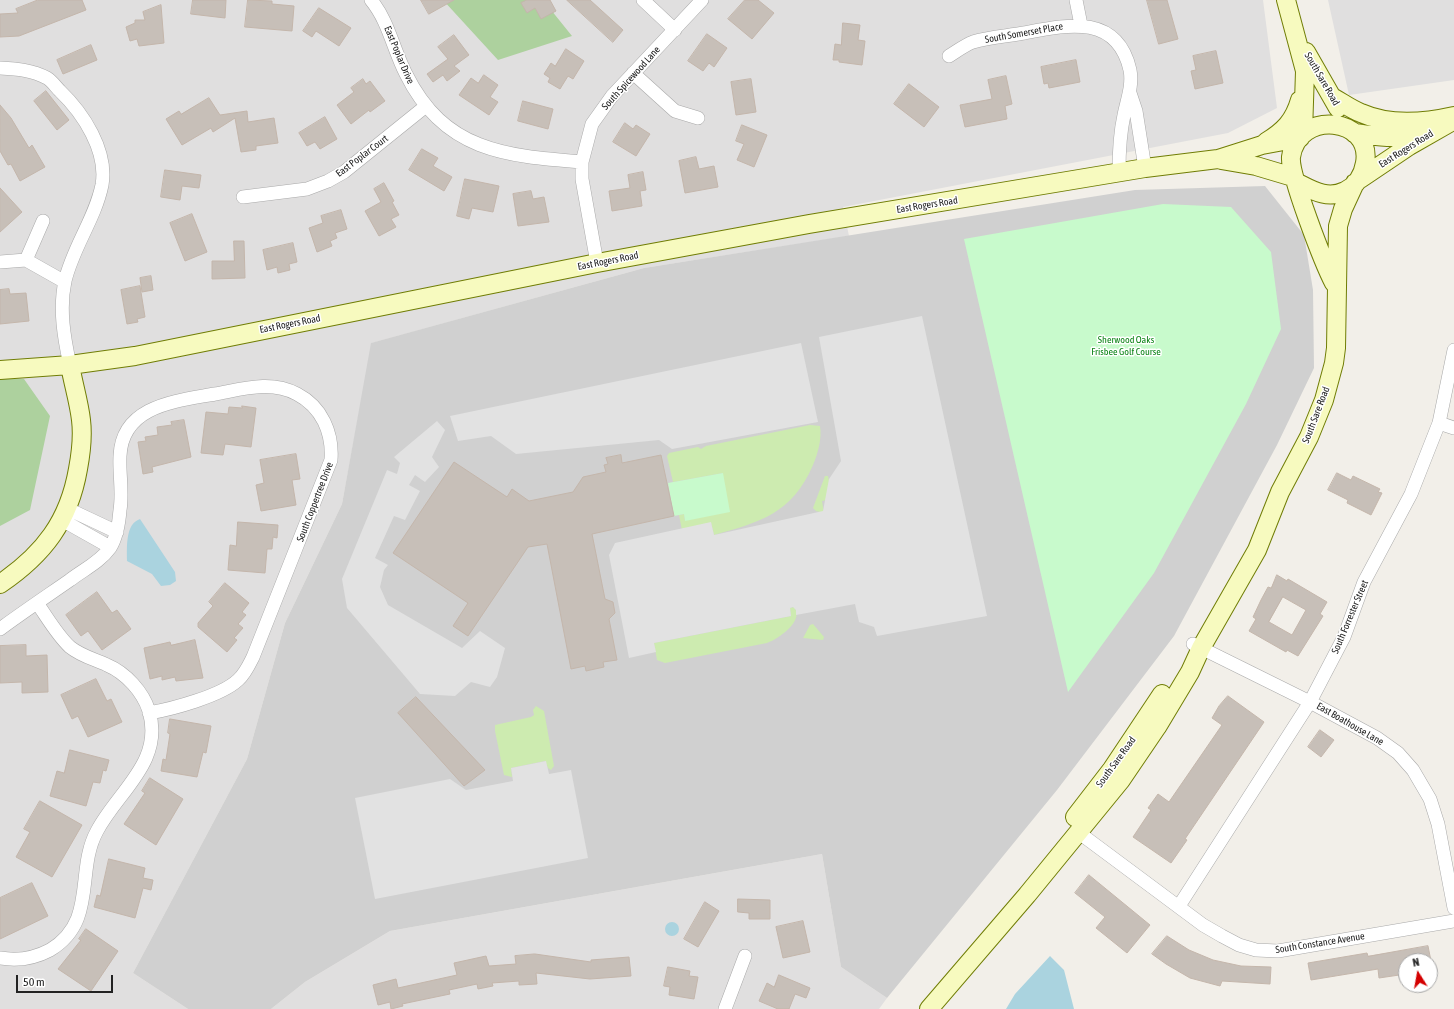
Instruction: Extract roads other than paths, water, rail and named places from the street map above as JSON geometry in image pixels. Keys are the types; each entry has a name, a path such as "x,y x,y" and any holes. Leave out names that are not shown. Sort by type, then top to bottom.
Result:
{"main road":[{"name":"South Sare Road","path":"1286,0 1305,71 1302,136"},
{"name":"South Sare Road","path":"1295,30 1313,66 1334,98 1351,131"},
{"path":"1262,144 1278,134 1291,122 1296,113 1305,80"},
{"path":"1334,98 1358,112 1382,119 1420,122 1454,116"},
{"name":"East Rogers Road","path":"1351,131 1389,139 1399,138 1408,137 1454,120"},
{"name":"East Rogers Road","path":"1357,181 1409,146 1454,120"},
{"path":"1322,124 1334,124 1351,131 1361,141 1366,160 1357,181 1345,191 1327,194 1318,193 1295,180 1291,158 1294,146 1302,136 1322,124"},
{"name":"East Rogers Road","path":"0,370 70,366 135,356 597,263 809,224 1119,172 1218,159 1262,144 1302,136"},
{"name":"East Rogers Road","path":"1218,159 1256,166 1295,180"},
{"name":"South Sare Road","path":"1295,180 1328,272 1335,286"},
{"name":"South Sare Road","path":"917,1009 1070,825 1112,769 1197,646 1257,550 1280,492 1309,437 1324,400 1336,348 1335,286 1338,226 1343,209 1357,181"},
{"path":"0,584 30,561 55,532 65,515 75,488 82,439 81,420 70,366"},
{"name":"South Sare Road","path":"929,1009 1027,895 1121,780 1190,672 1197,646"}],"street":[{"name":"East Poplar Drive","path":"371,0 383,17 405,72 426,106 453,131 482,147 513,156 582,162"},
{"path":"643,0 675,30"},
{"name":"South Spicewood Lane","path":"597,263 584,197 582,162 588,136 596,117 634,73 702,0"},
{"path":"1076,0 1081,25"},
{"name":"South Somerset Place","path":"949,56 972,42 1063,25 1081,25 1103,32 1119,46 1125,55 1130,71 1130,94 1124,114 1119,155 1119,172"},
{"path":"0,68 33,72 49,79 70,101 83,119 101,157 102,183 97,202 71,260 65,282 63,318 70,366"},
{"path":"634,73 675,110 698,118"},
{"name":"South Somerset Place","path":"1130,94 1136,111 1145,168"},
{"name":"East Poplar Court","path":"243,197 306,189 328,181 344,172 426,106"},
{"path":"26,260 43,221"},
{"path":"0,262 26,260 65,282"},
{"name":"South Forrester Street","path":"1179,906 1310,702 1344,636 1364,582 1410,494 1440,423 1454,350"},
{"name":"South Coppertree Drive","path":"0,628 96,561 110,547 117,532 122,500 120,465 122,444 131,425 148,411 174,402 259,386 282,387 301,396 320,413 326,424 332,450 328,471 248,668 238,680 216,693 166,710 149,713"},
{"path":"1440,423 1454,428"},
{"path":"65,515 117,532"},
{"path":"65,515 110,547"},
{"path":"0,958 28,958 45,952 59,943 72,929 82,905 93,840 102,822 139,772 148,754 151,737 149,713 142,696 130,681 115,669 84,656 69,646 37,603"},
{"name":"East Boathouse Lane","path":"1197,646 1310,702 1377,738 1398,754 1413,770 1430,799 1438,824 1454,908"},
{"name":"South Constance Avenue","path":"1078,832 1222,936 1239,944 1264,950 1278,951 1454,921"},
{"path":"725,1009 745,956"}],"water":[{"path":"140,519 175,572 176,581 170,585 161,586 152,574 127,561 129,531 135,522"},
{"path":"672,922 677,924 679,929 677,934 672,936 667,934 665,929 667,924"},
{"path":"1050,956 1064,970 1074,1009 1006,1009 1015,994"}],"park label":[{"name":"Sherwood Oaks Frisbee Golf Course","path":"1126,346"}]}
